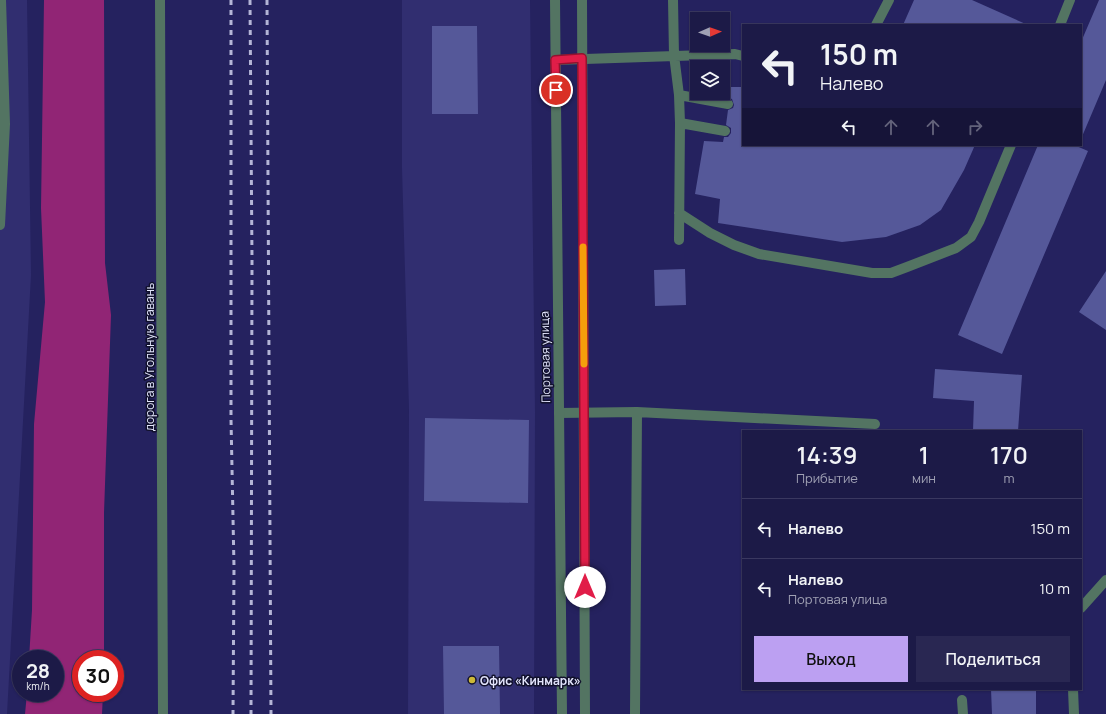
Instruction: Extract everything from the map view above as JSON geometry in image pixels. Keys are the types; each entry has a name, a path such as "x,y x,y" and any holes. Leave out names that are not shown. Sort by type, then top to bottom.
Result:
{"street":[{"path":"0,225 4,124 1,0"},
{"name":"дорога в Угольную гавань","path":"160,0 163,714"},
{"name":"Портовая улица","path":"555,0 562,714"},
{"path":"582,0 586,714"},
{"path":"674,0 674,55 679,95 680,123 679,240"},
{"path":"876,24 888,0"},
{"path":"1060,24 1070,0"},
{"path":"555,60 674,55 735,54 742,56"},
{"path":"679,95 728,104"},
{"path":"680,123 725,131"},
{"path":"679,213 728,242 759,254 872,273 890,273 956,248 971,237 979,222 1011,146"},
{"path":"635,714 637,412"},
{"path":"559,413 637,412 875,424"},
{"path":"1082,607 1106,580"},
{"path":"1073,690 1074,714"},
{"path":"962,700 963,714"}],"shaded area":[{"path":"0,0 27,0 31,275 7,714 0,714"},
{"path":"44,0 104,0 105,263 111,315 104,513 104,650 72,650 72,702 103,702 102,714 25,714 26,702 64,702 64,650 30,650 32,610 34,424 45,302 41,208"},
{"path":"402,0 530,0 535,412 534,714 408,714 409,408 402,168"}],"building":[{"path":"914,0 972,0 1026,24 903,24"},
{"path":"1099,0 1106,0 1106,80 1082,137 1082,40"},
{"path":"432,26 477,26 478,114 432,114"},
{"path":"731,87 742,87 742,146 975,146 964,170 941,210 920,225 886,237 842,242 718,223 720,199 695,194 704,141 723,142 724,137 728,137 731,133 731,128 726,125 728,110 733,108 734,105 732,99 730,98"},
{"path":"1038,146 1076,146 1088,151 1002,354 958,335"},
{"path":"685,269 686,305 655,306 654,270"},
{"path":"1106,271 1106,330 1079,312"},
{"path":"935,369 1022,375 1018,430 973,430 974,401 933,398"},
{"path":"425,418 529,420 528,503 424,501"},
{"name":"Офис «Кинмарк»","path":"443,646 499,646 500,714 444,714"},
{"path":"991,690 1036,690 1036,714 992,714"}],"railway":[{"path":"231,0 231,419 234,567 233,714"},
{"path":"250,0 252,260 251,714"},
{"path":"267,0 271,714"}],"slow traffic":[{"path":"583,247 584,364"}],"place":[{"name":"Офис «Кинмарк»","path":"472,680"}],"route":[{"path":"556,90 555,60 582,58 585,587"}]}
